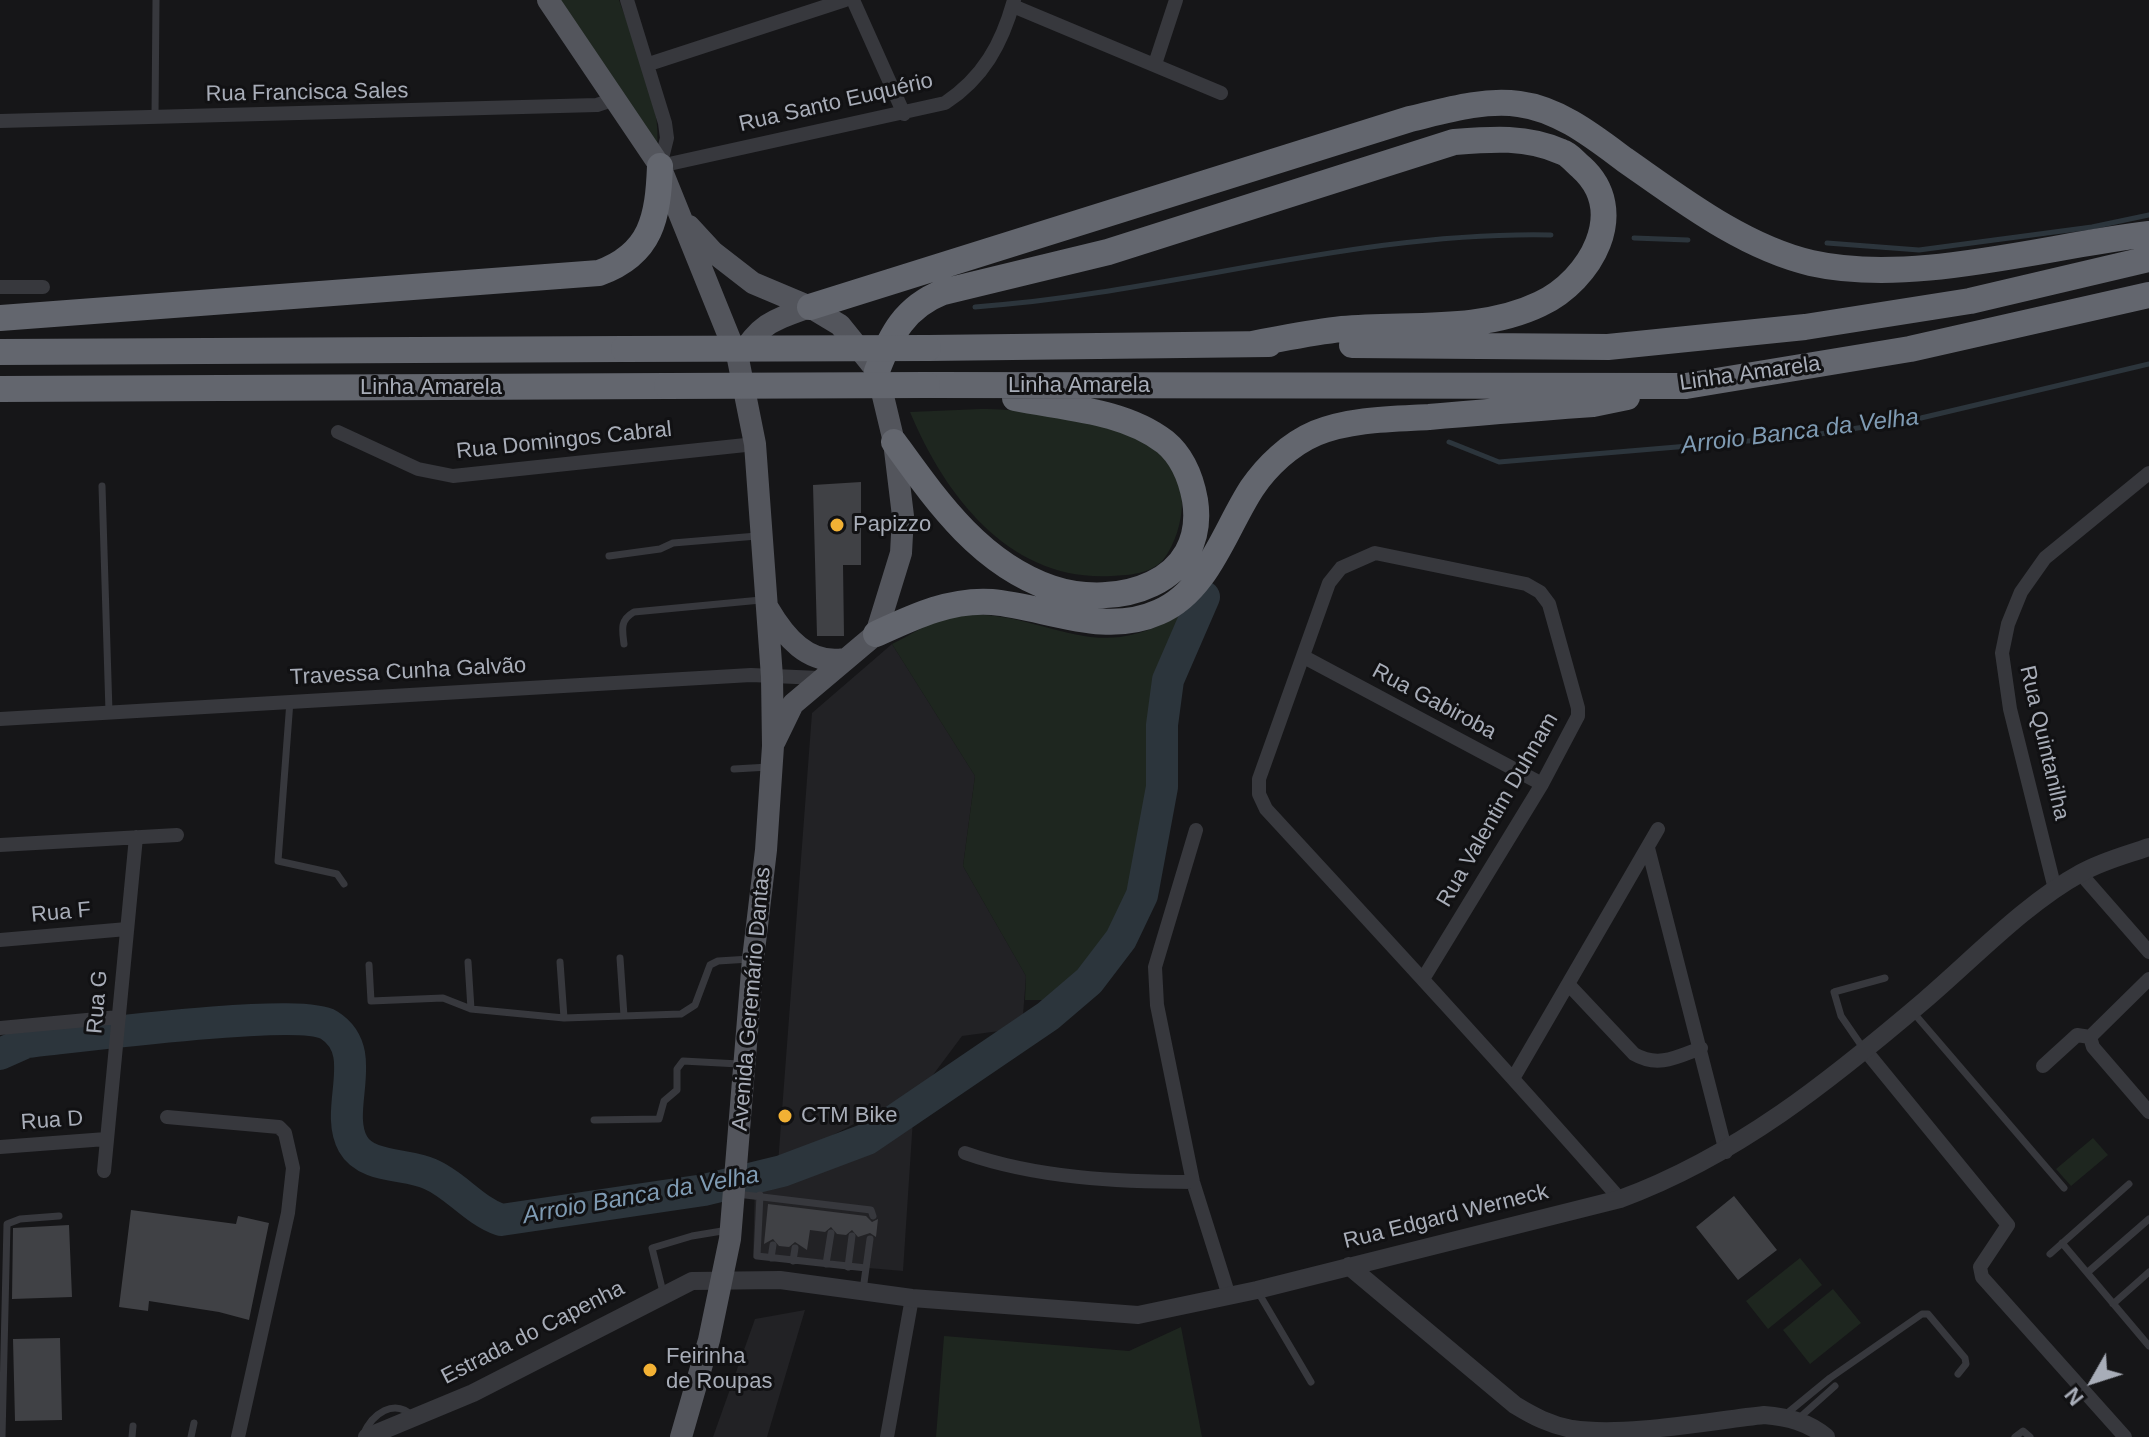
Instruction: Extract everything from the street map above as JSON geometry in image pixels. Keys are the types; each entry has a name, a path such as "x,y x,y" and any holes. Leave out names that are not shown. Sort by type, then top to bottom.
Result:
{"highway":[{"path":"810,307 1410,119 1478,106 1519,104 1573,123 1673,193 1750,240 1810,263 1880,269 1927,266 2149,234"},
{"path":"877,371 904,316 923,300 943,292 1108,252 1454,142 1507,137 1564,152 1593,178 1605,202 1602,231 1588,261 1571,283 1540,304 1487,321 1340,329 1252,344"},
{"path":"0,318 599,273 625,261 644,241 657,211 660,166"},
{"name":"Linha Amarela","path":"0,352 1252,344 1624,345 1805,327 1970,301 2149,259"},
{"name":"Linha Amarela","path":"0,389 1686,386 1910,349 2149,295"},
{"path":"876,634 930,610 960,604 991,602 1073,619 1111,622 1160,612 1190,589 1206,569 1253,487 1270,466 1297,443 1326,429 1362,422 1593,404 1686,386"},
{"path":"894,442 961,529 988,552 1050,587 1075,593 1134,592 1156,583 1174,570 1195,532 1196,507 1192,483 1181,461 1165,443 1112,417 954,387"}],"main road":[{"name":"Avenida Geremário Dantas","path":"548,0 660,166 738,359 755,444 772,677 772,756 766,850 753,959 730,1230 703,1364 681,1437"},
{"name":"Avenida Geremário Dantas","path":"680,216 733,269 753,283 810,307 840,325 877,371 894,442 903,516 901,553 876,634 819,678 793,704 772,756"},
{"path":"738,359 755,333 768,321 810,307"},
{"path":"768,604 781,629 807,652 830,661 844,659"}],"street":[{"path":"627,0 649,64 667,138 660,166"},
{"path":"649,64 845,0"},
{"path":"853,0 904,114"},
{"path":"1155,64 1176,0"},
{"path":"1013,3 1221,93"},
{"name":"Rua Santo Euquério","path":"660,166 945,103 969,87 989,64 1013,3"},
{"name":"Rua Francisca Sales","path":"0,121 573,107 597,105 615,99"},
{"path":"0,287 43,287"},
{"name":"Rua Domingos Cabral","path":"338,432 418,469 453,476 755,444"},
{"name":"Rua Quintanilha","path":"2055,889 2010,709 2002,653 2008,624 2021,592 2045,558 2149,473"},
{"name":"Rua Valentim Duhnam","path":"1423,979 1542,784 1578,716 1578,708 1549,604 1540,592 1526,584 1375,553 1341,568 1329,583 1259,779 1259,794 1266,809 1423,979 1514,1077 1620,1199"},
{"name":"Rua Gabiroba","path":"1304,657 1542,784"},
{"name":"Travessa Cunha Galvão","path":"0,719 751,675 819,678"},
{"path":"1514,1077 1658,829"},
{"path":"1196,830 1155,967 1157,1005 1193,1182 1229,1296"},
{"path":"0,845 177,835"},
{"name":"Rua G","path":"104,1171 136,837"},
{"name":"Rua Edgard Werneck","path":"721,1279 780,1280 912,1298 1138,1315 1257,1290 1620,1199 1667,1182 1726,1152 1865,1050 2055,889 2080,873 2149,847"},
{"path":"1648,848 1726,1152"},
{"path":"2080,873 2149,952"},
{"name":"Rua F","path":"0,940 127,929"},
{"path":"2090,1037 2149,979"},
{"path":"1569,985 1634,1054 1647,1061 1659,1063 1701,1048"},
{"path":"0,1028 119,1017"},
{"path":"2043,1066 2077,1035 2090,1037"},
{"path":"2090,1037 2093,1047 2149,1112"},
{"path":"1865,1050 2008,1225 1980,1267 1982,1277 2125,1437"},
{"path":"167,1117 279,1127 285,1133 293,1168 288,1213 238,1437"},
{"name":"Rua D","path":"0,1147 106,1139"},
{"path":"965,1153 1002,1166 1144,1182 1193,1182"},
{"path":"1349,1266 1515,1405 1542,1421 1573,1429 1605,1430 1790,1418 1812,1425 1826,1437"},
{"name":"Estrada do Capenha","path":"365,1437 473,1393 663,1293 692,1281 721,1279"},
{"path":"887,1437 912,1298"}],"lane":[{"path":"155,119 156,0"},
{"path":"102,486 109,714"},
{"path":"609,556 660,549 673,543 763,535"},
{"path":"624,644 621,626 625,617 634,612 768,604"},
{"path":"290,701 278,861 337,874 344,884"},
{"path":"734,769 772,756"},
{"path":"620,958 624,1016"},
{"path":"369,965 371,1001 443,998 471,1009 564,1018 681,1014 695,1005 710,965 726,960 753,959"},
{"path":"468,962 471,1009"},
{"path":"560,962 564,1018"},
{"path":"1865,1050 1841,1016 1834,992 1885,978"},
{"path":"1912,1011 2064,1188"},
{"path":"594,1120 659,1119 664,1101 677,1090 677,1069 683,1061 745,1065"},
{"path":"2050,1254 2129,1184"},
{"path":"733,1193 856,1211 871,1210 873,1216"},
{"path":"760,1195 757,1255 866,1268"},
{"path":"2,1437 7,1224 20,1219 59,1216"},
{"path":"2088,1272 2149,1219"},
{"path":"663,1293 652,1248 692,1236 730,1230"},
{"path":"826,1264 831,1233"},
{"path":"848,1267 852,1236"},
{"path":"863,1290 870,1239"},
{"path":"2062,1243 2149,1346"},
{"path":"771,1258 773,1245"},
{"path":"793,1261 795,1248"},
{"path":"2113,1304 2149,1272"},
{"path":"1257,1290 1311,1382"},
{"path":"1790,1418 1830,1378 1922,1314 1928,1314 1965,1358 1966,1364 1958,1374"},
{"path":"2141,1337 2149,1330"},
{"path":"1790,1418 1835,1386"},
{"path":"191,1437 194,1423"},
{"path":"132,1437 133,1426"},
{"path":"2015,1437 2023,1431 2030,1437"}],"shaded area":[{"path":"557,0 619,0 652,93 658,132 657,151"},
{"path":"981,409 1038,412 1104,425 1134,437 1159,453 1176,475 1182,503 1177,533 1163,560 1146,571 1133,574 1076,574 1043,565 1013,549 987,528 963,503 943,475 910,412"},
{"path":"1189,610 1137,910 1071,1000 1025,1000 1026,976 963,866 975,776 892,644 941,620 971,615 1014,619 1099,638 1139,633"},
{"path":"892,644 975,776 963,866 1026,976 1022,1028 962,1036 924,1087 778,1164 812,713"},
{"path":"913,1119 903,1271 753,1258 755,1184"},
{"path":"2093,1138 2108,1155 2071,1186 2056,1169"},
{"path":"1800,1258 1822,1285 1768,1329 1746,1301"},
{"path":"1833,1289 1861,1323 1810,1364 1783,1330"},
{"path":"805,1310 767,1437 713,1437 755,1319"},
{"path":"1181,1327 1202,1437 936,1437 944,1336 1129,1351"}],"building":[{"name":"Papizzo","path":"861,482 861,565 843,565 844,636 817,636 813,485"},
{"path":"1734,1196 1777,1250 1738,1280 1696,1227"},
{"path":"768,1204 866,1216 872,1222 878,1219 876,1237 870,1233 858,1237 852,1230 846,1235 837,1234 831,1227 825,1232 810,1230 807,1250 795,1242 789,1247 779,1246 773,1239 764,1244"},
{"path":"131,1210 236,1224 238,1216 269,1223 249,1320 149,1301 148,1311 119,1307"},
{"path":"69,1225 72,1297 12,1299 13,1228"},
{"path":"60,1338 62,1420 15,1421 13,1339"}],"waterway":[{"path":"1827,243 1919,250 2092,227 2149,215"},
{"path":"975,307 1119,289 1334,252 1478,236 1551,235"},
{"path":"1634,238 1688,240"},
{"name":"Arroio Banca da Velha","path":"1449,442 1499,462 1807,436 1921,418 2149,364"},
{"name":"Arroio Banca da Velha","path":"0,1054 27,1042 184,1025 275,1019 309,1020 329,1025 342,1036 348,1050 348,1130 359,1152 377,1162 430,1174 501,1220 704,1190 782,1171 867,1139 1048,1016 1089,981 1121,939 1142,895 1162,787 1162,725 1168,680 1204,597"}],"place":[{"name":"Papizzo","path":"837,525"},
{"name":"CTM Bike","path":"785,1116"},
{"name":"Feirinha de Roupas","path":"650,1370"}]}
